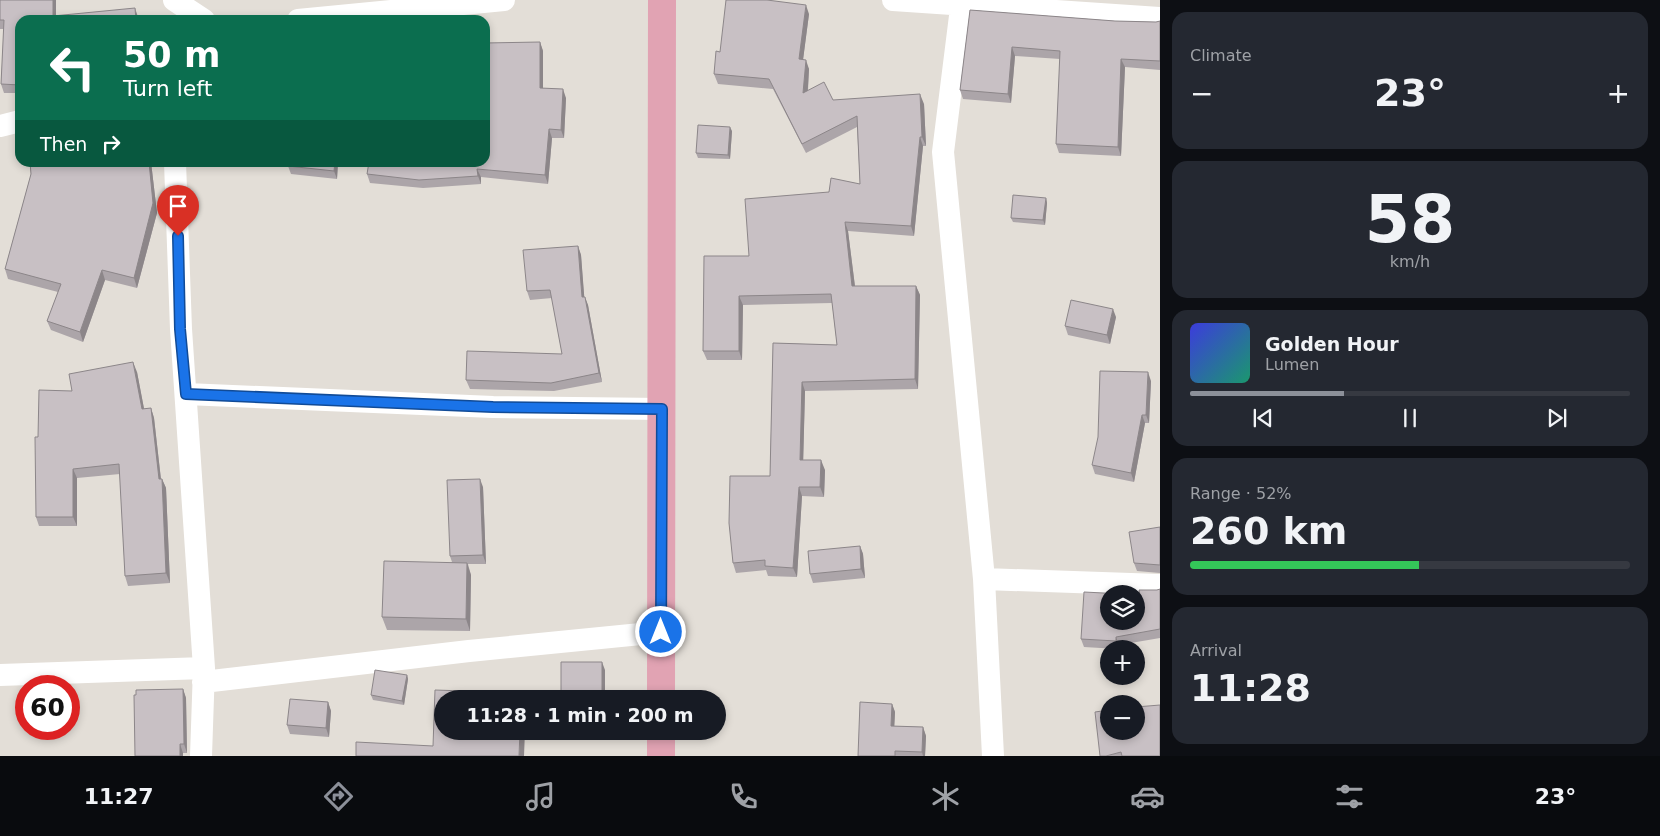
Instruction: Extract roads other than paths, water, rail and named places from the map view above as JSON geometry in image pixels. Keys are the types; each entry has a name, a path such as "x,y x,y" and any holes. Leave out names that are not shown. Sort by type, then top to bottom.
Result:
{"main road":[{"path":"661,690 662,0"},
{"path":"661,740 661,756"}],"street":[{"path":"174,0 174,15"},
{"path":"174,0 196,15"},
{"path":"318,15 346,8 504,0"},
{"path":"893,0 962,2 1160,18"},
{"path":"962,2 943,152 984,579 993,756"},
{"path":"0,126 15,122"},
{"path":"175,167 180,329 204,675 201,756"},
{"path":"186,394 493,407 662,409"},
{"path":"984,579 1160,586"},
{"path":"0,675 204,675 661,632"}]}
